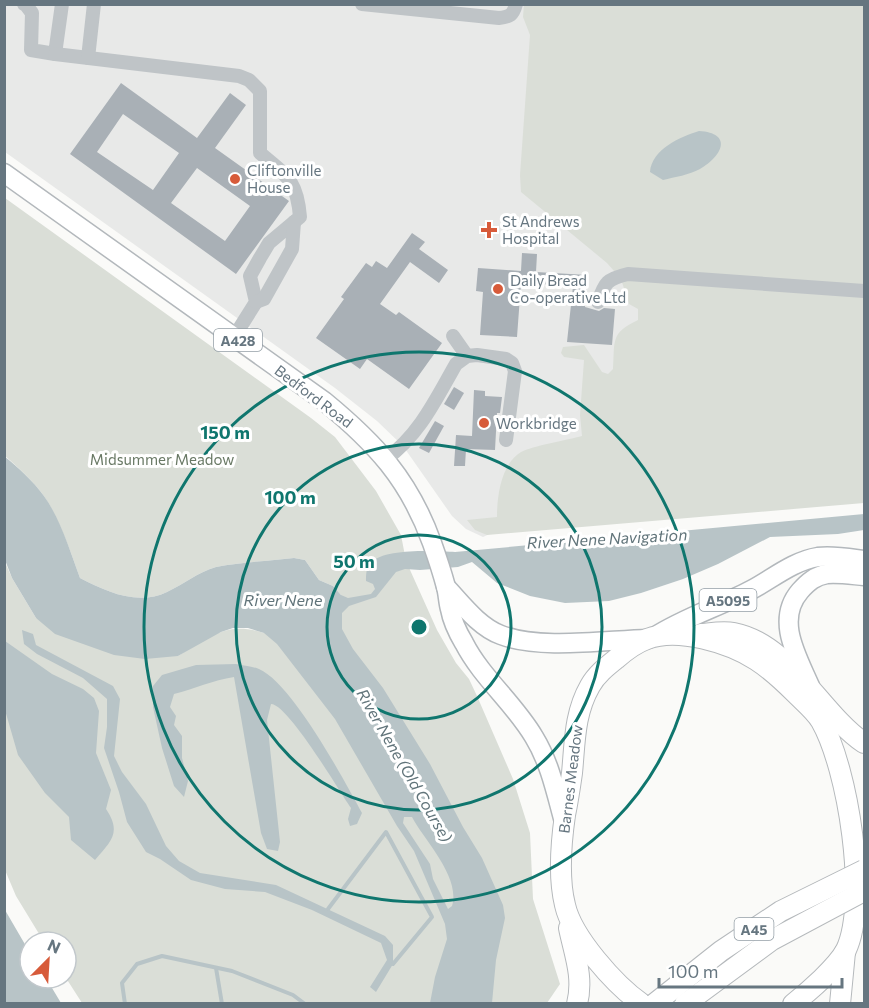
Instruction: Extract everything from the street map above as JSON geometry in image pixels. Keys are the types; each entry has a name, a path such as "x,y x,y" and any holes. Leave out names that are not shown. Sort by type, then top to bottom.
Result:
{"highway":[{"path":"690,636 734,633 752,640 784,661 854,736 864,743"},
{"name":"Barnes Meadow","path":"642,1004 628,994 605,970 575,927 565,907 562,876 564,822 572,774 575,727 580,706 590,686 602,670 637,643 651,638 690,636 743,653 757,661 793,690 820,719 830,740 844,784 852,824 857,902 846,950"},
{"name":"A45","path":"654,1004 722,951 781,911 864,870"},
{"name":"A45","path":"685,1004 772,940 864,891"},
{"path":"565,907 578,963 580,983 577,1004"},
{"path":"793,1004 814,986 864,932"},
{"path":"840,1004 846,950"}],"main road":[{"name":"Bedford Road","path":"4,173 324,401 358,430 386,459 410,495 432,543 444,581 450,612 464,643 487,677 534,737 548,766 564,822"},
{"name":"A5095","path":"651,638 675,623 751,590 801,562 816,557 832,556 864,560"},
{"path":"820,719 811,689 790,638 787,617 797,594 811,580 828,574 864,576"},
{"name":"Bedford Road","path":"444,581 469,612 500,635 539,643 651,638"}],"lane":[{"path":"24,4 32,14 31,50 239,76 249,80 260,91 260,153 288,177 298,197 300,217 269,243 250,276 256,302"},
{"path":"56,54 62,4"},
{"path":"88,58 94,4"},
{"path":"362,4 499,18 509,17 514,13 516,4"},
{"path":"234,337 256,302 264,299 292,249 294,222"},
{"path":"598,302 606,283 612,278 628,274 864,291"},
{"path":"453,336 467,356"},
{"path":"386,459 403,447 417,431 456,364 467,356 506,359 512,363 515,371 506,440"}],"shaded area":[{"name":"St Andrews Hospital","path":"5,5 864,5 601,484 483,537 466,529 452,516 403,446 377,421 335,388 5,152"}],"green space":[{"path":"524,5 864,5 864,503 487,535 475,530 467,520 497,517 499,490 505,472 514,457 541,445 582,436 580,415 584,360 564,357 561,353 563,347 584,345 602,372 608,374 613,369 614,345 618,334 638,320 638,309 629,304 621,279 607,263 521,192 520,175 530,35 523,17"},
{"name":"Midsummer Meadow","path":"5,198 311,418 335,437 376,491 401,535 406,561 437,630 456,663 469,679 513,779 530,833 533,899 560,984 547,1003 82,1003 74,990 78,990 78,930 37,930 16,896 5,870 4,560 36,618 178,656 209,637 229,630 251,630 264,633 341,595 333,586 319,580 305,560 294,558 216,567 167,592 145,598 123,596 101,588 80,578 55,515 44,496 31,480 5,456"}],"water":[{"path":"699,131 717,136 720,140 719,152 708,164 691,173 663,180 650,172 656,157 668,145"},
{"name":"River Nene","path":"4,456 30,480 50,505 65,536 80,578 112,592 145,598 167,592 216,567 294,558 305,560 319,580 333,586 341,595 348,598 371,594 375,589 373,584 366,581 369,565 377,558 398,553 455,552 864,514 864,530 838,534 770,537 683,579 609,601 565,603 530,596 497,583 472,562 458,567 405,569 396,572 376,597 349,606 342,613 342,629 353,649 383,688 430,764 482,858 503,905 505,918 496,960 492,1003 430,1003 435,977 447,939 445,924 414,851 335,719 277,644 264,633 248,628 233,628 221,632 178,656 145,659 114,655 55,634 36,618 12,578 5,560","holes":["404,817 412,817 440,859 451,883 452,906 448,909 433,879 430,864 403,823"]},
{"path":"22,630 33,634 36,645 113,686 120,699 114,756 122,772 146,804 166,846 179,861 200,873 276,885 385,936 393,945 393,964 376,992 370,987 387,960 381,943 312,910 265,892 225,889 191,880 146,852 127,822 104,748 107,699 83,678 37,654 24,644"},
{"path":"5,641 52,674 83,689 94,698 99,711 96,753 111,790 106,809 111,817 114,831 110,842 95,860 71,840 69,817 45,793 18,755 5,710"},
{"path":"236,664 259,669 272,678 301,712 362,813 357,824 350,826 348,819 351,808 301,732 279,708 271,704 267,720 280,842 278,851 267,849 261,833 234,677 174,694 170,707 176,716 174,725 182,736 182,758 188,781 184,797 174,786 162,748 153,707 153,686 162,675 196,665"},
{"path":"5,910 18,932 18,990 53,990 61,1003 5,1003"}],"building":[{"name":"Cliftonville House","path":"121,83 197,138 230,93 246,105 215,148 289,201 236,274 70,154","holes":["123,114 179,153 153,190 97,152","197,168 250,206 225,241 171,203"]},
{"path":"412,233 425,242 419,249 448,270 439,283 410,262 380,304 396,315 399,312 442,343 409,389 367,359 360,369 316,338 344,299 341,297 366,263 372,267 376,261 387,268"},
{"path":"522,253 537,254 536,272 587,275 585,307 599,311 604,308 615,309 612,345 567,342 573,286 521,283 517,337 480,335 483,292 476,291 478,268 521,271"},
{"path":"454,387 464,393 454,410 444,404"},
{"name":"Workbridge","path":"474,390 485,391 485,396 502,397 500,413 497,413 495,450 466,449 465,466 454,466 456,435 472,436"},
{"path":"435,421 444,426 429,453 419,448"}],"waterway":[{"path":"328,909 386,832 432,917 393,964"},
{"path":"125,1004 122,983 137,964 162,956 232,971 293,995 305,1004"},
{"path":"216,968 222,1004"}],"place":[{"name":"Cliftonville House","path":"235,179"},
{"name":"St Andrews Hospital","path":"489,230"},
{"name":"Daily Bread Co-operative Ltd","path":"498,289"},
{"name":"Workbridge","path":"484,423"}],"water label":[{"name":"River Nene Navigation","path":"607,538"},
{"name":"River Nene (Old Course)","path":"405,765"}]}
